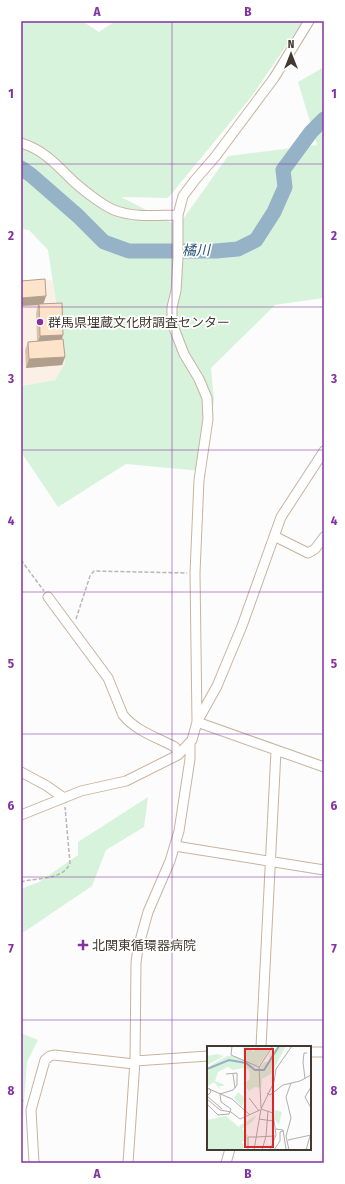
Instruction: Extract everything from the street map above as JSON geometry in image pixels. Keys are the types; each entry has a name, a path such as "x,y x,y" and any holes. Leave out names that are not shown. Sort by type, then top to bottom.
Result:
{"street":[{"path":"21,815 81,791 126,781 178,755 190,743 195,733 197,722 195,573 199,480 208,419 207,398 184,354 172,323 172,307 176,291 178,258 178,215 183,196 215,157 274,78 309,21"},
{"path":"21,143 41,151 59,166 71,179 101,203 114,210 132,215 178,215"},
{"path":"197,722 217,686 242,626 281,517 324,451"},
{"path":"274,536 308,553 315,549 324,537"},
{"path":"48,598 108,678 123,715 127,720 138,729 175,747 178,755"},
{"path":"197,722 324,767"},
{"path":"128,1163 135,1062 136,963 138,948 148,912 180,831 190,759 190,743"},
{"path":"261,1046 276,751"},
{"path":"21,772 47,786 64,798"},
{"path":"175,846 324,870"},
{"path":"311,1052 324,1052"},
{"path":"34,1163 31,1110 45,1060 50,1056 54,1055 135,1062 207,1056"},
{"path":"226,1163 230,1150"}],"path":[{"path":"21,560 48,598"},
{"path":"73,630 90,576 94,572 195,573"},
{"path":"21,882 52,877 62,873 68,868 70,863 64,798"}],"shaded area":[{"name":"群馬県埋蔵文化財調査センター","path":"52,280 65,363 55,380 21,386 21,282"}],"green space":[{"path":"21,21 82,21 99,32 115,21 303,21 252,96 168,198 121,197 178,226 228,156 317,145 298,82 324,67 323,298 275,305 211,368 214,399 209,441 201,471 126,464 58,507 21,452 21,386 55,380 65,363 48,250 29,230 21,229"},
{"path":"148,797 144,827 106,850 92,886 21,934 21,889 39,882 78,855 78,842"},
{"path":"21,1033 38,1040 27,1062 23,1116 21,1118"}],"building":[{"path":"45,279 46,296 21,298 21,281"},
{"path":"62,303 63,335 40,336 39,304"},
{"path":"63,339 65,357 29,359 28,342"},
{"path":"22,350 22,364 21,364"}],"waterway":[{"name":"橘川","path":"21,168 78,216 104,242 129,251 216,251 238,249 256,240 274,212 285,187 283,170 311,132 324,119"}],"place":[{"name":"群馬県埋蔵文化財調査センター","path":"40,322"},
{"name":"北関東循環器病院","path":"83,945"}]}
